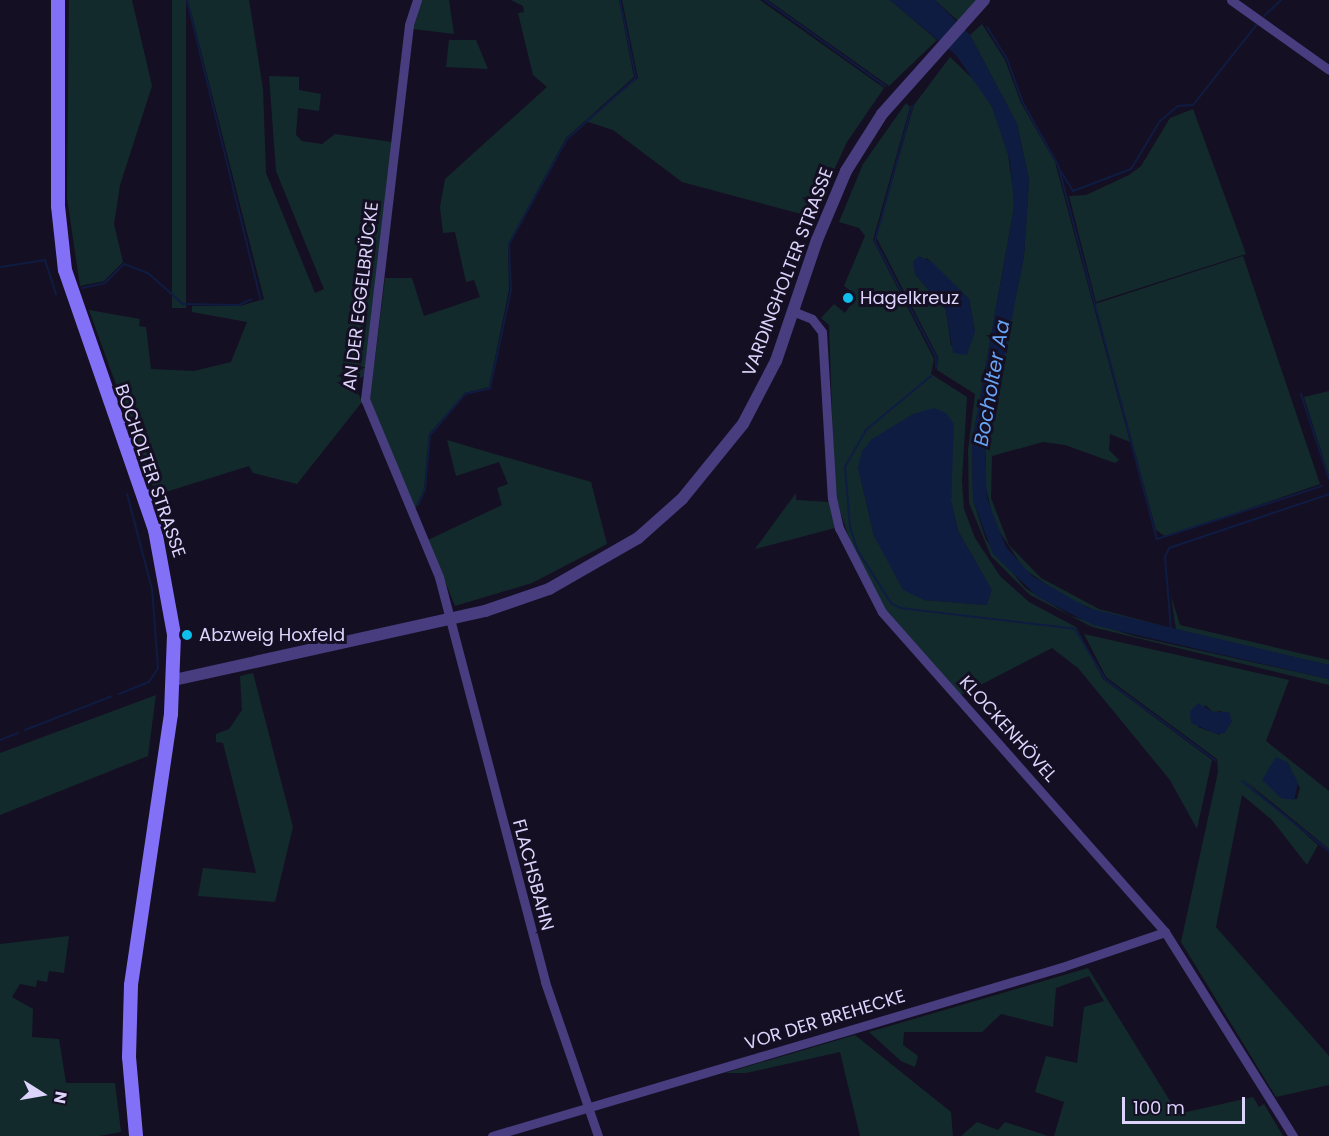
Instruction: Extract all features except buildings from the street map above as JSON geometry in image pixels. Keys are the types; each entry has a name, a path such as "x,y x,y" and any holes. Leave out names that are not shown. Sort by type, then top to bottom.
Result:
{"main road":[{"name":"BOCHOLTER STRASSE","path":"58,0 57,172 65,270 155,530 169,588 174,680 131,986 129,1057 136,1136"}],"street":[{"name":"AN DER EGGELBRÜCKE","path":"417,0 410,25 365,399 452,618"},
{"name":"VARDINGHOLTER STRASSE","path":"174,680 452,618 549,589 638,538 682,499 743,424 776,361 795,312 817,240 846,171 882,114 984,0"},
{"path":"1231,0 1329,70"},
{"name":"KLOCKENHÖVEL","path":"795,312 812,319 822,332 832,498 843,537 882,612 1166,932 1293,1136"},
{"name":"FLACHSBAHN","path":"452,618 544,982 598,1136"},
{"name":"VOR DER BREHECKE","path":"492,1136 1062,967 1166,932"}],"green space":[{"path":"69,0 132,0 152,86 120,185 114,224 123,262 104,281 80,286 67,198"},
{"path":"172,0 186,0 186,308 172,308"},
{"path":"188,0 249,0 263,89 266,173 315,293 324,289 276,171 269,76 299,77 299,90 321,94 319,111 298,108 296,135 302,141 322,144 335,134 392,142 364,376 353,382 362,402 297,484 253,473 249,466 156,495 89,310 140,319 139,326 146,327 151,369 194,371 231,362 247,322 192,312 192,306 240,306 264,299"},
{"path":"422,0 449,0 454,34 413,29"},
{"path":"511,0 619,0 634,77 566,138 508,244 509,290 489,387 465,393 429,434 424,489 415,509 370,399 385,278 412,278 424,316 480,297 474,280 466,282 455,232 443,233 440,207 445,179 547,87 533,75 518,13 524,12 523,6"},
{"path":"622,0 760,0 884,88 847,142 812,217 682,182 613,130 585,121 638,78"},
{"path":"768,0 890,0 937,40 889,86"},
{"path":"935,0 979,0 958,21"},
{"path":"982,24 1005,60 1021,103 1055,162 1130,442 1110,434 1109,450 1119,460 1115,463 1065,445 1043,442 992,456 991,498 1009,545 1041,578 1099,609 1168,627 1099,612 1065,597 1024,569 994,523 985,483 986,445 1024,256 1029,180 1017,124 970,35"},
{"path":"449,40 476,40 488,69 446,67"},
{"path":"950,57 977,83 992,107 1006,141 1014,207 972,443 973,500 986,540 1025,588 1071,616 1134,636 1329,679 1329,685 1092,627 1030,595 991,556 969,503 968,450 975,394 937,370 938,357 876,237 914,105","holes":["927,258 969,299 975,332 951,346 946,310 915,274"]},
{"path":"906,103 910,107 873,240 934,359 931,374 967,397 962,481 964,509 975,538 1000,576 1029,602 1076,627 1103,679 1212,760 1197,829 1170,780 1078,668 1052,648 961,695 884,608 853,550 835,496 829,325 821,318 834,304 845,313 851,304 851,291 844,286 865,236 859,228 839,222 863,164","holes":["872,439 952,441 951,501 958,531 985,578 987,605 924,600 888,559 874,536 858,467"]},
{"path":"1193,109 1246,254 1096,302 1069,196 1086,195 1129,175 1141,166 1170,118"},
{"path":"1243,256 1320,484 1166,537 1156,530 1095,304"},
{"path":"1329,391 1329,476 1304,397"},
{"path":"447,440 591,482 607,544 532,583 455,606 428,540 502,505 497,488 508,484 499,462 456,476"},
{"path":"796,493 796,500 830,502 835,528 755,549"},
{"path":"1171,596 1180,625 1329,660 1329,665 1176,630"},
{"path":"1084,634 1289,680 1266,741 1329,791 1329,849 1242,778 1318,845 1307,865 1272,820 1242,795 1216,927 1329,1056 1329,1085 1276,1097 1181,942 1218,772 1217,759 1106,677","holes":["1205,705 1213,712 1222,711 1220,735 1198,727","1287,762 1300,788 1297,799 1281,798 1274,791"]},
{"path":"253,673 293,827 275,902 198,896 203,868 256,873 223,743 216,742 216,734 229,729 242,710 240,676"},
{"path":"156,695 148,756 0,815 0,753"},
{"path":"69,936 64,973 49,971 47,982 37,980 36,987 20,984 12,997 33,1009 32,1037 59,1039 66,1083 115,1083 121,1132 99,1136 0,1136 0,944"},
{"path":"1088,968 1178,1114 1253,1097 1259,1107 1264,1104 1283,1136 1054,1136 1064,1102 1035,1092 1046,1056 1077,1063 1084,1007 1104,1001 1089,976 1056,988 1053,1027 1001,1014 982,1032 904,1032 903,1045 918,1056 915,1067 901,1061 869,1032"},
{"path":"855,1035 951,1112 953,1136 860,1136 840,1052 746,1073 725,1073"},
{"path":"977,1122 998,1130 1005,1122 1048,1136 961,1136"}],"water":[{"name":"Bocholter Aa","path":"890,0 935,0 970,35 1017,124 1029,180 1024,256 985,456 987,498 1006,547 1032,576 1088,608 1329,665 1329,679 1093,625 1038,597 993,554 973,500 972,443 1014,207 1010,161 992,107 956,55"},
{"path":"919,256 932,262 969,299 975,332 967,355 953,353 946,310 915,274 913,262"},
{"path":"934,408 946,413 954,424 951,501 958,531 992,590 987,605 924,600 903,590 874,536 858,467 862,451 872,439 913,414"},
{"path":"1198,703 1213,712 1229,712 1232,721 1225,733 1217,734 1191,723 1190,711"},
{"path":"1276,757 1287,762 1298,783 1294,800 1281,798 1262,780"}],"waterway":[{"path":"187,0 260,298"},
{"path":"418,505 425,489 430,435 465,394 490,388 511,290 509,244 567,139 636,78 620,0"},
{"path":"765,0 885,86"},
{"path":"1264,16 1281,0"},
{"path":"1060,170 1073,191 1131,169 1160,121 1178,106 1193,105 1258,23"},
{"path":"987,27 1007,59 1023,103 1058,165 1157,539 1322,486"},
{"path":"912,106 875,241 936,357 936,368"},
{"path":"0,267 45,260 56,294"},
{"path":"82,288 105,283 124,264 148,273 183,304 239,305 252,299"},
{"path":"931,376 866,430 845,467 850,527 858,551 891,603 900,608 1075,629 1105,679 1215,760"},
{"path":"1301,394 1329,479"},
{"path":"119,694 149,682 158,668 152,589 127,494"},
{"path":"1171,630 1165,557 1169,548 1329,494"},
{"path":"25,730 112,696"},
{"path":"0,740 18,733"},
{"path":"1242,781 1329,851"}],"place":[{"name":"Hagelkreuz","path":"848,298"},
{"name":"Abzweig Hoxfeld","path":"187,635"}]}
